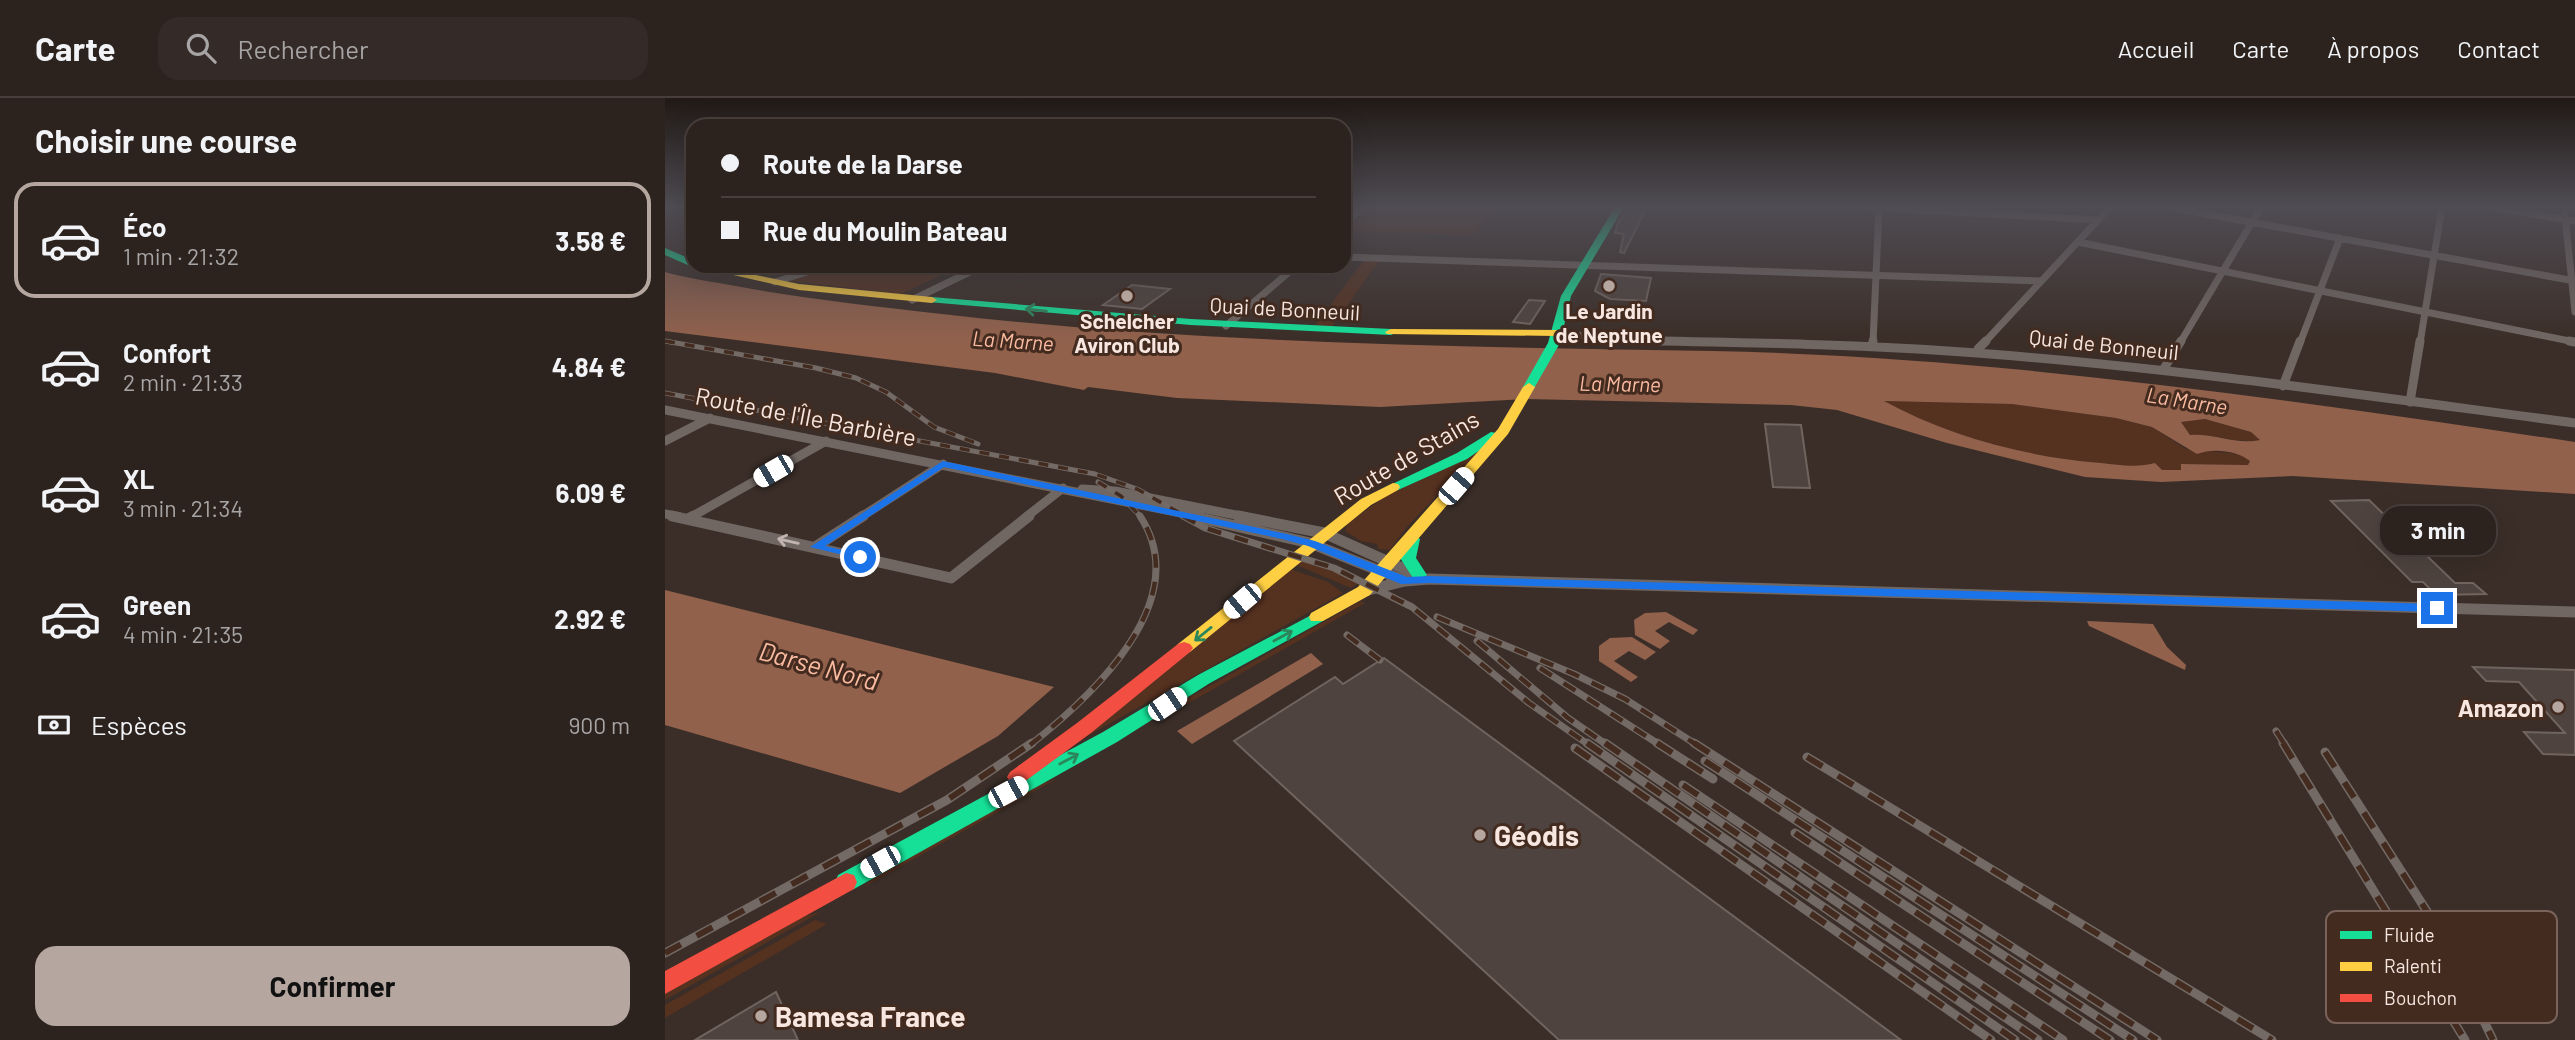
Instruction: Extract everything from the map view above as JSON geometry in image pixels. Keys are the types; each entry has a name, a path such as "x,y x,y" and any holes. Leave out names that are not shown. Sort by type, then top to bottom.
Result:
{"main road":[{"path":"665,251 686,261"},
{"path":"1516,408 1556,335 1566,296 1593,251"},
{"name":"Quai de Bonneuil","path":"732,273 775,282 914,299 1226,326 1394,334 1556,335"},
{"name":"Route de Stains","path":"665,983 966,814 1110,737 1204,679 1364,591 1503,431 1516,408"},
{"name":"Route de Stains","path":"966,814 1084,728 1318,538 1386,489 1478,446 1494,433 1516,408"},
{"path":"1412,537 1408,558 1418,578"}],"street":[{"path":"1873,346 1878,251"},
{"path":"1978,353 1978,349 2069,251"},
{"path":"2123,251 2575,342"},
{"path":"2163,370 2235,251"},
{"path":"2283,386 2335,251"},
{"path":"2411,251 2573,281"},
{"path":"2410,402 2434,251"},
{"path":"2570,251 2575,312"},
{"path":"1351,257 2041,281"},
{"path":"775,282 804,273"},
{"path":"914,299 968,273"},
{"path":"1226,326 1288,273"},
{"name":"Quai de Bonneuil","path":"1556,335 1627,340 1873,346 1978,353 2163,370 2575,423"},
{"name":"Route de l'Île Barbière","path":"665,410 1063,488 1115,502 1318,538 1386,567"},
{"path":"665,440 710,418"},
{"path":"688,519 826,441"},
{"path":"815,547 943,464"},
{"path":"665,514 951,578 1063,488"},
{"name":"Route de l'Île Barbière","path":"1063,488 1115,491 1318,538 1386,567"},
{"path":"1386,567 1418,578"},
{"path":"1364,591 1418,578 2575,612"}],"shaded area":[{"path":"1364,260 1379,261 1331,328 1314,327"},
{"path":"814,273 945,273 901,294 791,281"},
{"path":"1882,401 2012,404 2116,418 2152,427 2186,449 2242,454 2250,461 2248,465 2181,464 2181,470 2162,470 2155,464 2125,465 2048,457 1963,435"},
{"path":"2205,419 2251,432 2261,440 2243,441 2190,435 2181,422"},
{"path":"1478,452 1406,528 1390,550 1378,549 1377,544 1361,541 1345,531 1348,523 1393,491"},
{"path":"1300,559 1360,582 1351,588 1294,564"},
{"path":"1287,568 1328,582 1343,593 1083,736"},
{"path":"1361,601 1365,603 1187,704 1183,701"},
{"path":"1058,778 864,887 879,873 1030,788"},
{"path":"821,912 665,1000 665,993 803,916"},
{"path":"815,920 827,924 665,1018 665,1005"}],"water":[{"name":"La Marne","path":"665,272 693,279 841,302 1038,324 1134,331 1326,342 1821,355 2037,371 2252,396 2575,442 2575,494 2293,476 2161,482 2085,477 1947,443 1837,410 1791,405 1527,399 1380,407 1177,398 1088,387 1084,390 995,373 665,331","holes":["1884,401 2012,404 2116,418 2152,427 2197,454 2224,451 2238,454 2250,461 2248,465 2181,464 2181,470 2162,470 2155,463 2122,465 2045,456 1962,435","2205,419 2251,432 2260,440 2242,441 2190,435 2181,422"]},
{"name":"Darse Nord","path":"665,590 1054,687 998,736 900,793 665,725"},
{"path":"1666,612 1698,630 1693,635 1669,622 1655,631 1670,641 1660,649 1635,635 1634,620 1645,613"},
{"path":"2087,621 2153,624 2167,647 2186,665 2185,670 2089,626"},
{"path":"1632,637 1656,652 1645,660 1629,651 1614,661 1638,677 1631,682 1599,661 1599,646 1610,638"},
{"path":"1311,653 1323,664 1192,744 1177,731"}],"building":[{"name":"Le Jardin de Neptune","path":"1601,274 1651,278 1646,301 1610,299 1595,291"},
{"path":"1132,285 1170,289 1142,309 1103,305"},
{"path":"1529,300 1545,301 1530,324 1513,322"},
{"path":"1765,424 1801,425 1810,488 1773,487"},
{"path":"2369,500 2455,583 2473,583 2486,594 2436,595 2423,582 2412,582 2331,501"},
{"name":"Géodis","path":"1384,658 1901,1040 1559,1040 1234,741 1335,677 1343,684"},
{"name":"Amazon","path":"2473,667 2575,670 2575,755 2543,754 2524,732 2565,733 2519,682 2486,681"},
{"name":"Bamesa France","path":"776,992 798,1040 695,1040"}],"railway":[{"path":"674,343 665,341 816,368 856,378 886,392 934,427 978,444"},
{"path":"665,393 1095,474 1137,489 1187,517"},
{"path":"1098,482 1121,496 1141,517"},
{"path":"1030,745 1081,701 1106,674 1129,644 1146,613 1155,581 1154,548 1140,516"},
{"path":"1183,516 1205,528 1334,568 1412,607 1529,703 1589,745"},
{"path":"1437,617 1574,674 1625,699 1697,745"},
{"path":"1347,635 1380,660"},
{"path":"1477,641 1568,718 1607,745"},
{"path":"1540,668 1660,745"},
{"path":"2276,731 2285,745"},
{"path":"665,953 947,800 1032,743"},
{"path":"1587,743 2015,1040"},
{"path":"1605,743 2038,1040"},
{"path":"1657,743 1713,779"},
{"path":"1694,743 2157,1040"},
{"path":"2283,743 2386,911"},
{"path":"1575,748 1991,1040"},
{"path":"2325,752 2427,911"},
{"path":"1807,757 2272,1040"},
{"path":"1705,761 2133,1040"},
{"path":"1683,785 2063,1040"},
{"path":"1795,833 2110,1040"},
{"path":"2455,1023 2465,1040"},
{"path":"2485,1023 2493,1040"}],"traffic: fast":[{"path":"665,251 686,261"},
{"path":"1529,387 1554,343 1566,296 1593,251"},
{"path":"932,300 1191,322 1391,332"},
{"path":"1393,487 1462,456 1491,436"},
{"path":"1412,539 1408,558 1419,575"},
{"path":"846,882 1110,737 1204,679 1317,617"}],"traffic: slow":[{"path":"732,273 799,287 932,300"},
{"path":"1391,332 1557,333"},
{"path":"1317,617 1364,591 1503,431 1529,387"},
{"path":"1184,648 1366,502 1393,487"}],"traffic: jam":[{"path":"1017,777 1084,728 1184,648"},
{"path":"665,983 846,882"}],"place":[{"name":"Le Jardin de Neptune","path":"1609,286"},
{"name":"Schelcher Aviron Club","path":"1127,296"},
{"name":"Amazon","path":"2558,707"},
{"name":"Géodis","path":"1480,835"},
{"name":"Bamesa France","path":"761,1016"}],"route":[{"path":"860,557 815,547 943,464 1284,536 1311,543 1405,581 1429,579 2437,608"}]}
